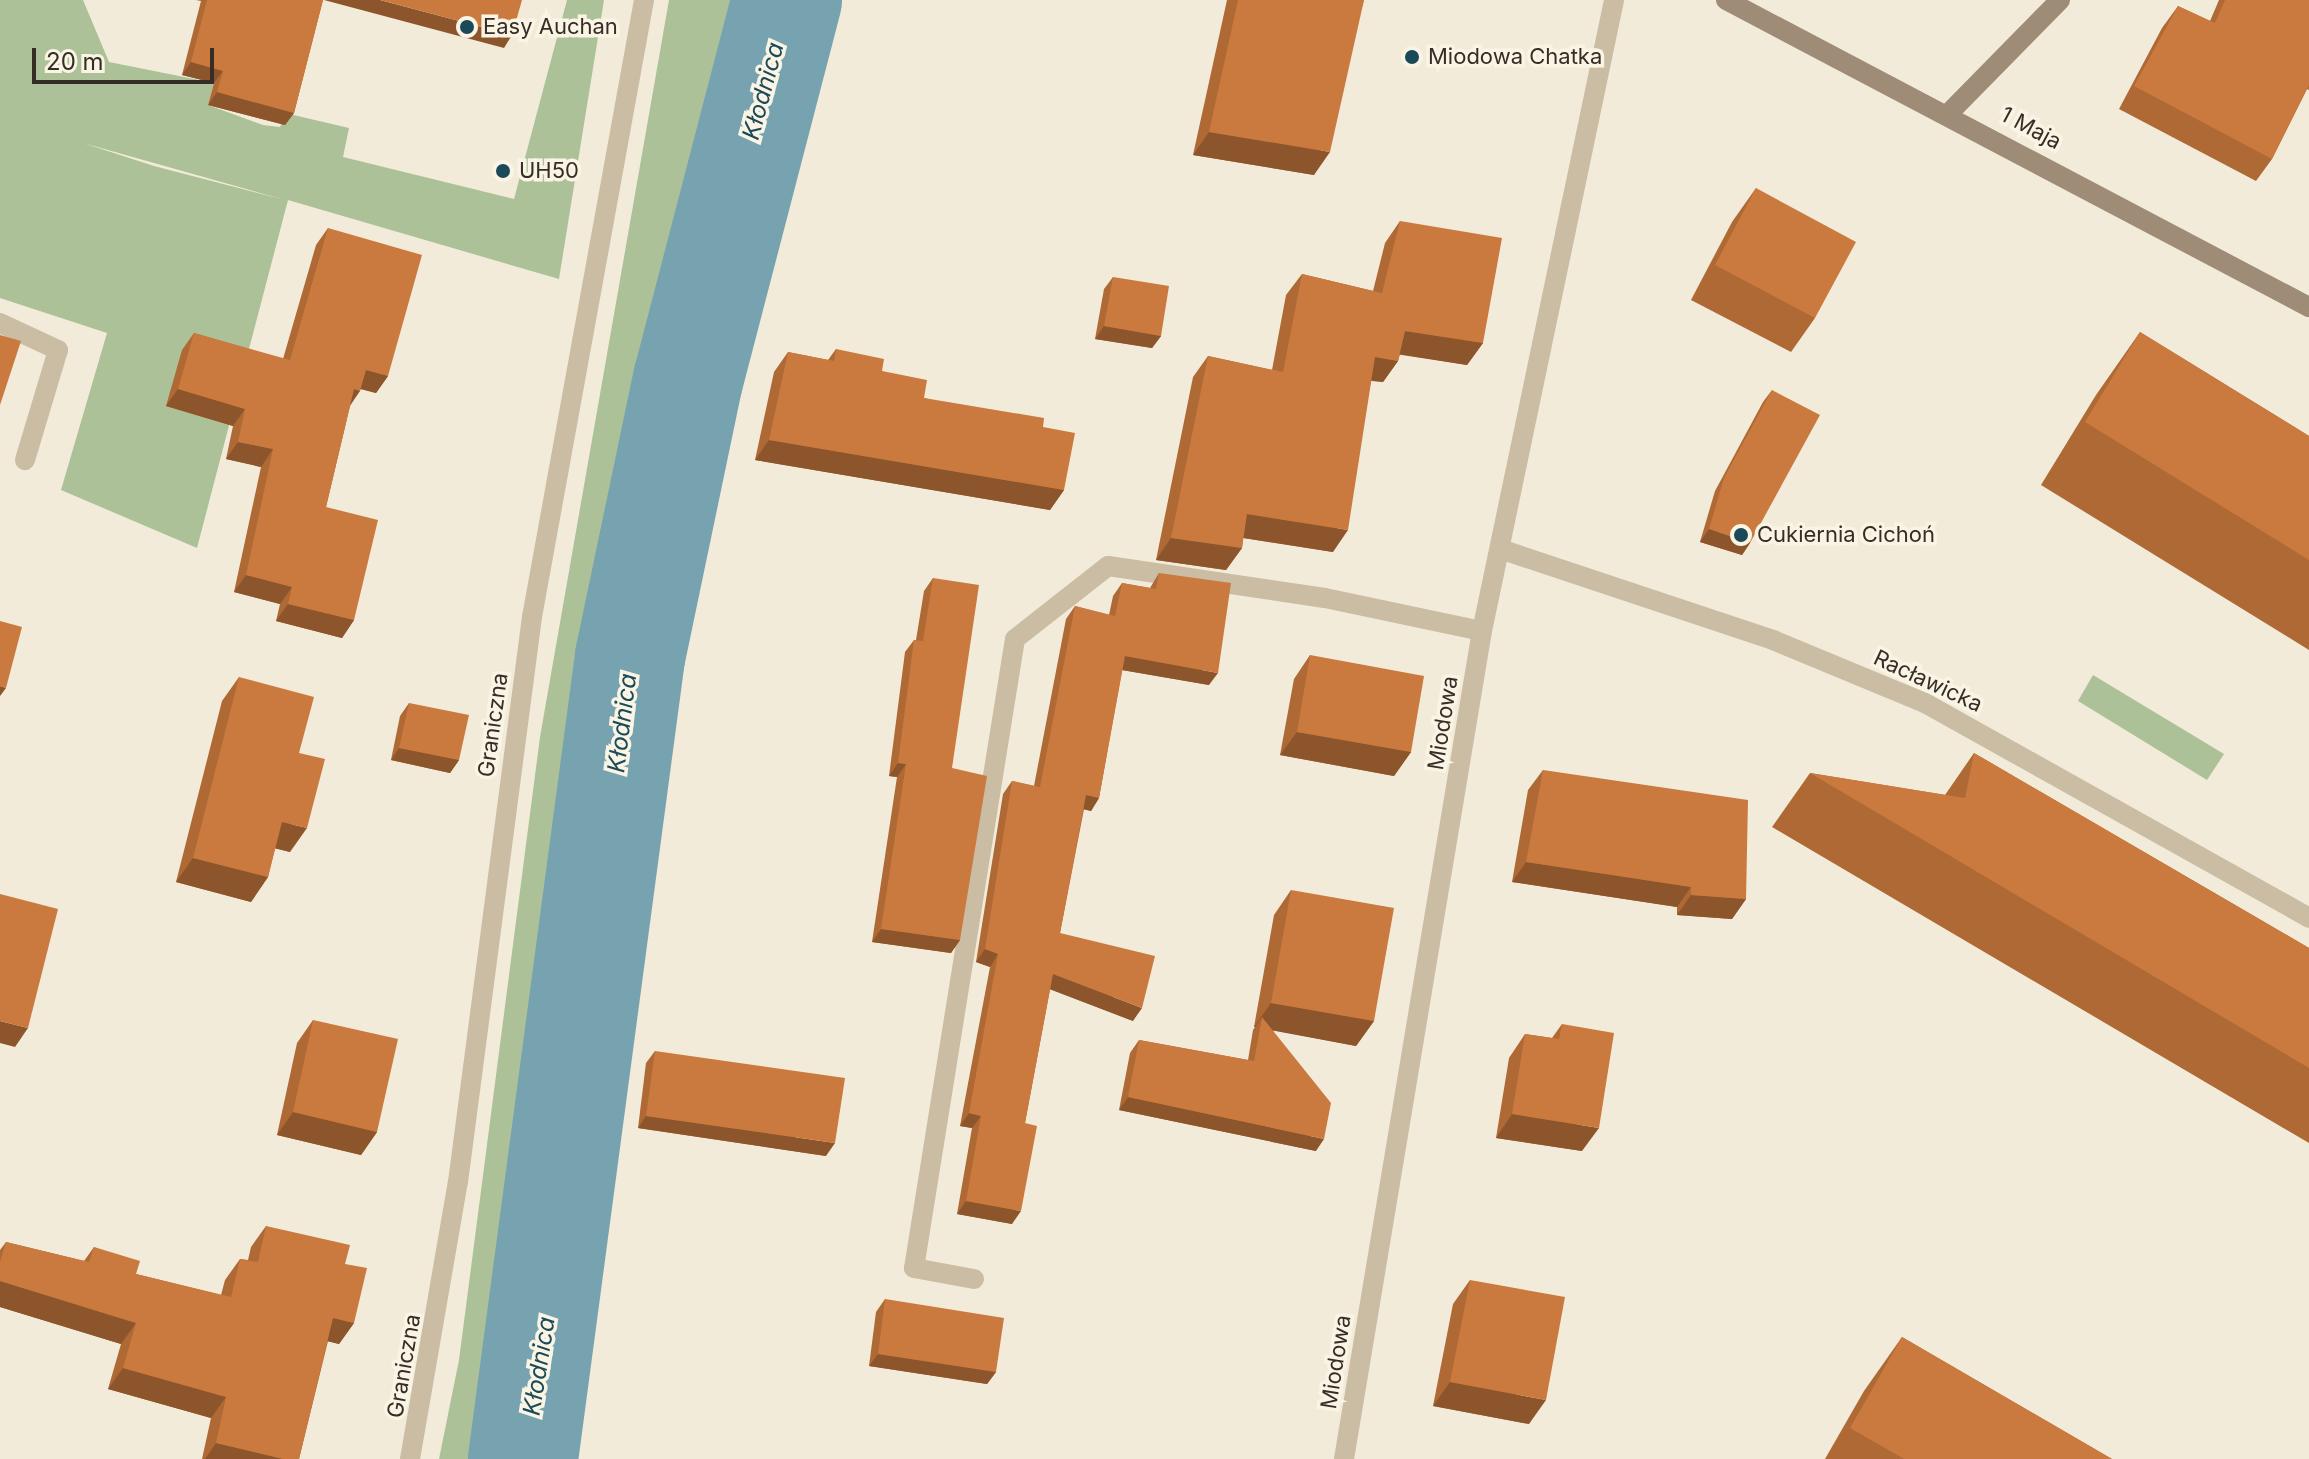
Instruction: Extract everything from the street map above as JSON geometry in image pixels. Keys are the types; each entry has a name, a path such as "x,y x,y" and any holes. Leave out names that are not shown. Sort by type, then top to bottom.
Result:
{"main road":[{"name":"1 Maja","path":"1726,0 1950,112 2309,307"},
{"path":"1950,112 2060,0"}],"street":[{"name":"Graniczna","path":"410,1459 456,1197 532,617 644,0"},
{"name":"Miodowa","path":"1344,1459 1482,631 1614,0"},
{"path":"0,323 58,350 25,460"},
{"name":"Racławicka","path":"1500,549 1758,635 1925,703 2309,918"},
{"path":"974,1279 914,1268 1015,639 1108,566 1325,598 1482,631"}],"green space":[{"path":"0,0 83,0 109,62 214,83 208,105 263,125 280,127 285,113 349,128 343,157 514,199 567,0 604,0 559,279 288,200 197,548 61,490 107,333 0,298","holes":["83,143 285,200 154,166"]},
{"path":"669,0 779,0 622,656 512,1459 439,1459 459,1360 540,737"},
{"path":"2093,675 2224,754 2207,780 2078,701"}],"building":[{"path":"207,0 323,0 294,113 217,92 223,71 191,62"},
{"path":"380,0 522,0 512,35"},
{"path":"1238,0 1364,0 1330,152 1209,132"},
{"path":"2225,0 2309,0 2309,85 2272,159 2134,86 2178,6 2215,23"},
{"path":"1756,188 1856,242 1815,318 1715,265"},
{"path":"1400,221 1502,238 1483,343 1405,331 1398,361 1375,357 1348,530 1247,514 1242,548 1171,538 1208,356 1283,372 1302,274 1382,293"},
{"path":"328,228 422,255 388,376 366,370 360,391 354,389 326,507 378,520 354,620 288,604 292,587 246,575 273,449 238,442 245,409 178,389 194,333 290,360"},
{"path":"1113,277 1169,286 1161,336 1104,326"},
{"path":"2140,332 2309,436 2309,560 2085,422"},
{"path":"0,335 21,341 0,405"},
{"path":"836,349 884,359 882,371 927,380 924,398 1044,418 1043,427 1075,433 1064,490 769,440 788,352 834,361"},
{"path":"1772,390 1820,415 1750,543 1709,529 1724,478"},
{"path":"1159,573 1231,583 1218,673 1125,656 1099,798 1086,795 1060,933 1155,956 1142,1008 1053,974 1025,1123 1037,1126 1021,1211 966,1201 981,1116 969,1113 998,954 985,949 1012,781 1040,787 1075,606 1115,616 1122,583 1156,589"},
{"path":"933,578 979,585 952,768 987,776 960,940 881,929 906,764 898,763 914,640 923,641"},
{"path":"0,621 22,627 6,688 0,686"},
{"path":"1310,655 1424,676 1411,752 1297,732"},
{"path":"239,677 314,697 299,753 325,759 307,828 282,822 268,877 193,858"},
{"path":"409,703 469,715 459,760 399,748"},
{"path":"1974,753 2309,948 2309,1068 1810,773 1965,798"},
{"path":"1543,770 1748,800 1746,899 1691,895 1691,887 1526,862"},
{"path":"1291,890 1394,908 1374,1021 1271,1003"},
{"path":"0,894 58,909 28,1028 0,1021"},
{"path":"1262,1017 1331,1103 1324,1139 1128,1097 1139,1040 1254,1061"},
{"path":"313,1020 398,1039 377,1132 293,1112"},
{"path":"1562,1024 1614,1033 1599,1128 1512,1114 1525,1034 1559,1039"},
{"path":"655,1051 845,1078 835,1143 646,1116"},
{"path":"266,1226 350,1245 345,1264 367,1268 354,1323 333,1318 299,1459 283,1459 216,1443 226,1397 123,1368 136,1323 0,1281 0,1262 6,1242 89,1262 94,1247 140,1261 136,1274 231,1297 240,1259 258,1262"},
{"path":"1470,1280 1565,1297 1546,1400 1450,1382"},
{"path":"885,1299 1004,1318 996,1372 878,1354"},
{"path":"1902,1337 2112,1459 1904,1459 1850,1428"}],"waterway":[{"name":"Kłodnica","path":"523,1459 630,657 688,380 787,0"}],"place":[{"name":"Easy Auchan","path":"467,27"},
{"name":"Miodowa Chatka","path":"1412,57"},
{"name":"UH50","path":"503,171"},
{"name":"Cukiernia Cichoń","path":"1741,535"}]}
